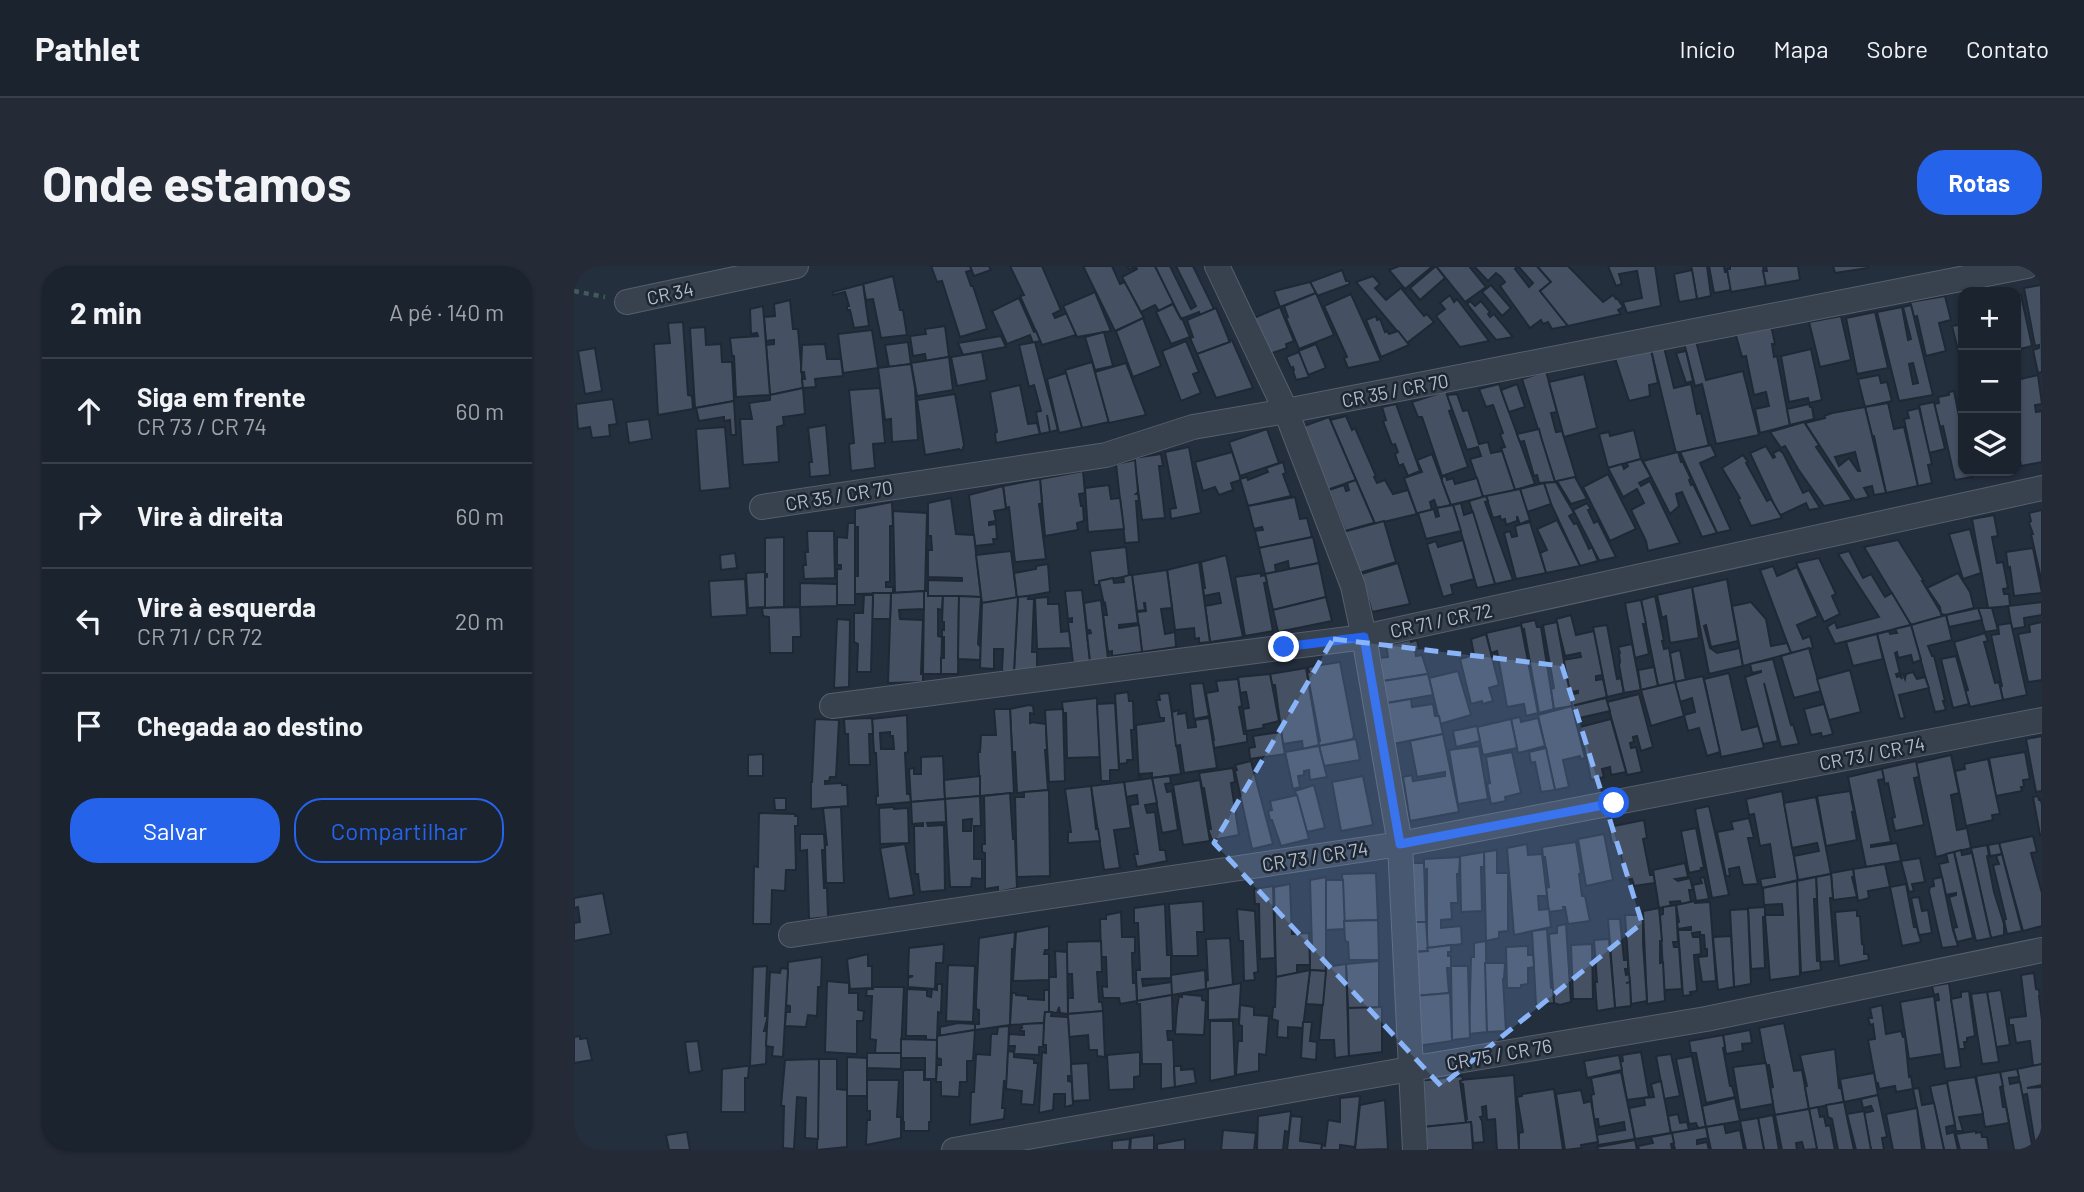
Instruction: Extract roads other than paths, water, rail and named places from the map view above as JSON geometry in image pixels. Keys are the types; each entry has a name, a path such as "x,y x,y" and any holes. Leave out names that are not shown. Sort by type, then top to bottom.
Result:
{"street":[{"name":"CR 34","path":"626,302 796,266"},
{"path":"1217,266 1286,411 1353,586 1400,844 1415,1150"},
{"name":"CR 35 / CR 70","path":"762,507 1106,455 1193,427 2027,266"},
{"name":"CR 71 / CR 72","path":"832,706 1364,637 2042,488"},
{"name":"CR 73 / CR 74","path":"791,935 1400,844 2042,720"},
{"name":"CR 75 / CR 76","path":"954,1150 1706,1019 2042,950"}]}
